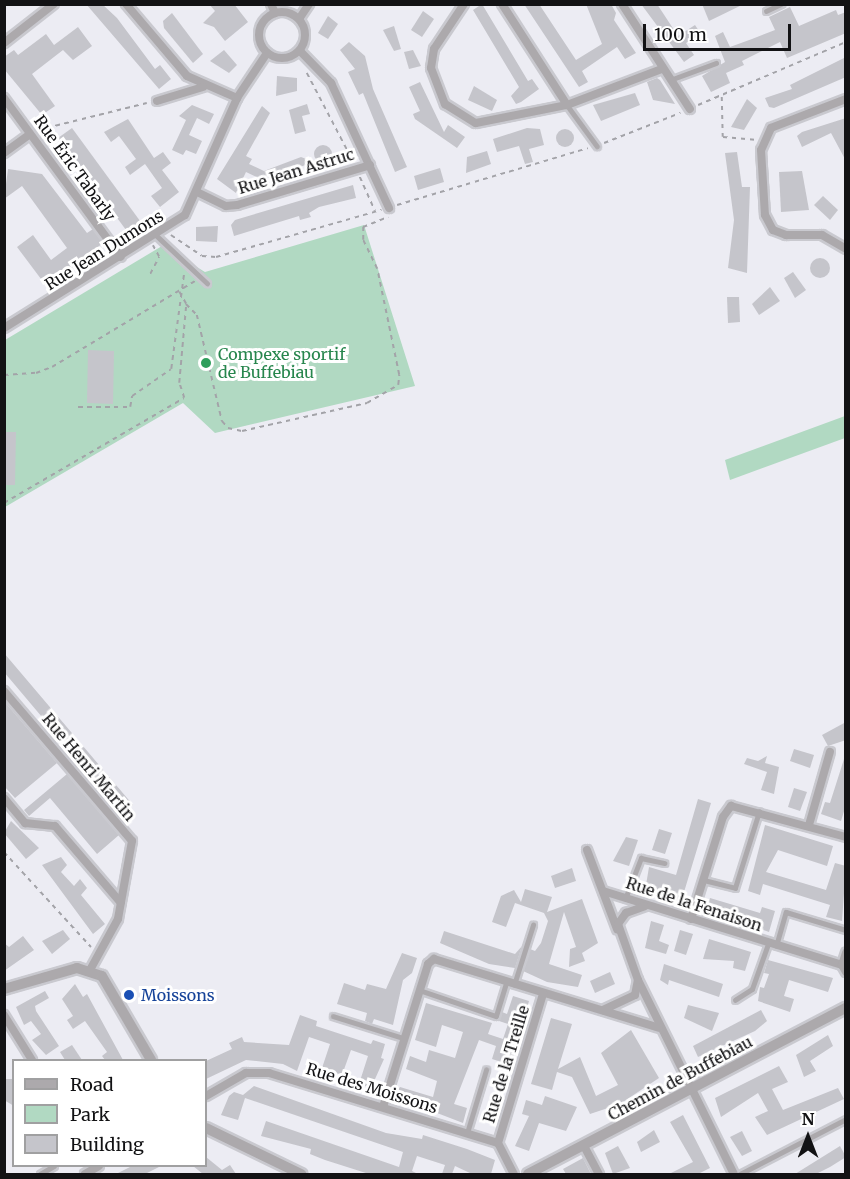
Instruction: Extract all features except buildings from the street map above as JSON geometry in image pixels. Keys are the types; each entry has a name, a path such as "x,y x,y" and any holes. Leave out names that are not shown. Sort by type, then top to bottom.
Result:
{"street":[{"path":"4,43 54,4"},
{"path":"126,4 187,76 203,87 237,98"},
{"path":"299,19 309,4"},
{"path":"464,4 434,49 431,68 445,104 476,123 567,105 662,69"},
{"path":"502,4 567,105"},
{"path":"622,4 690,109"},
{"path":"273,9 299,19 306,34 300,51 280,59 267,53 259,30 273,9"},
{"path":"300,51 331,83 389,208"},
{"name":"Rue Jean Dumons","path":"4,328 165,231 184,215 197,192 237,98 267,53"},
{"path":"157,101 203,87"},
{"name":"Rue Éric Tabarly","path":"4,98 121,257"},
{"path":"846,99 771,128 764,140 765,215 773,230 786,235 822,235 846,249"},
{"path":"4,153 29,133"},
{"name":"Rue Jean Astruc","path":"197,192 226,206 237,205 370,165"},
{"name":"Rue Henri Martin","path":"4,691 132,841 118,919 90,970"},
{"path":"809,825 830,752"},
{"path":"4,798 25,823 55,826 121,903"},
{"path":"691,919 725,810 736,804 846,837"},
{"path":"587,850 619,936 659,1029 688,1090 734,1174"},
{"name":"Rue de la Fenaison","path":"603,891 844,969"},
{"path":"619,936 618,924 626,913 649,906"},
{"path":"844,969 846,953"},
{"path":"382,1107 428,964 434,959 659,1029"},
{"path":"4,989 65,970 90,970 112,987 150,1059"},
{"path":"599,1011 630,1000 638,980"},
{"name":"Rue de la Treille","path":"498,1143 543,994"},
{"name":"Chemin de Buffebiau","path":"528,1174 846,1008"},
{"path":"4,1015 31,1059"},
{"name":"Rue des Moissons","path":"207,1095 231,1079 258,1072 498,1143"},
{"path":"207,1128 301,1174"},
{"path":"498,1143 514,1174"},
{"path":"584,1146 599,1174"}],"lane":[{"path":"766,11 781,4"},
{"path":"670,80 716,63"},
{"path":"567,105 597,146"},
{"path":"153,238 207,283"},
{"path":"704,880 735,888 759,811"},
{"path":"625,899 641,858 664,863"},
{"name":"Rue de la Fenaison","path":"772,945 786,912 846,930"},
{"path":"419,990 496,1016 533,925"},
{"path":"735,1000 752,989 772,945"},
{"path":"333,1016 403,1038"},
{"path":"467,1133 486,1070"},
{"path":"740,1174 846,1119"}],"path":[{"path":"165,231 202,256 216,257 597,146 722,96 846,42"},
{"path":"300,51 303,66 338,125 375,212"},
{"path":"722,96 723,137 764,140"},
{"path":"29,133 157,101"},
{"path":"179,292 186,304 197,315 222,421 228,428 242,431 367,403 398,384 399,375 377,269 363,234 363,227 389,216 389,208"},
{"path":"150,274 159,257 153,238"},
{"path":"78,407 130,407 132,396 171,369 182,267"},
{"path":"4,375 36,374 52,367 201,278"},
{"path":"4,503 184,398 179,383 186,304"},
{"path":"4,852 99,953"}],"green space":[{"name":"Compexe sportif de Buffebiau","path":"364,225 415,386 215,433 183,403 5,507 5,340 162,246 205,272"},
{"path":"845,416 845,438 730,480 725,460"}],"place":[{"name":"Compexe sportif de Buffebiau","path":"206,363"},
{"name":"Moissons","path":"129,995"}]}
